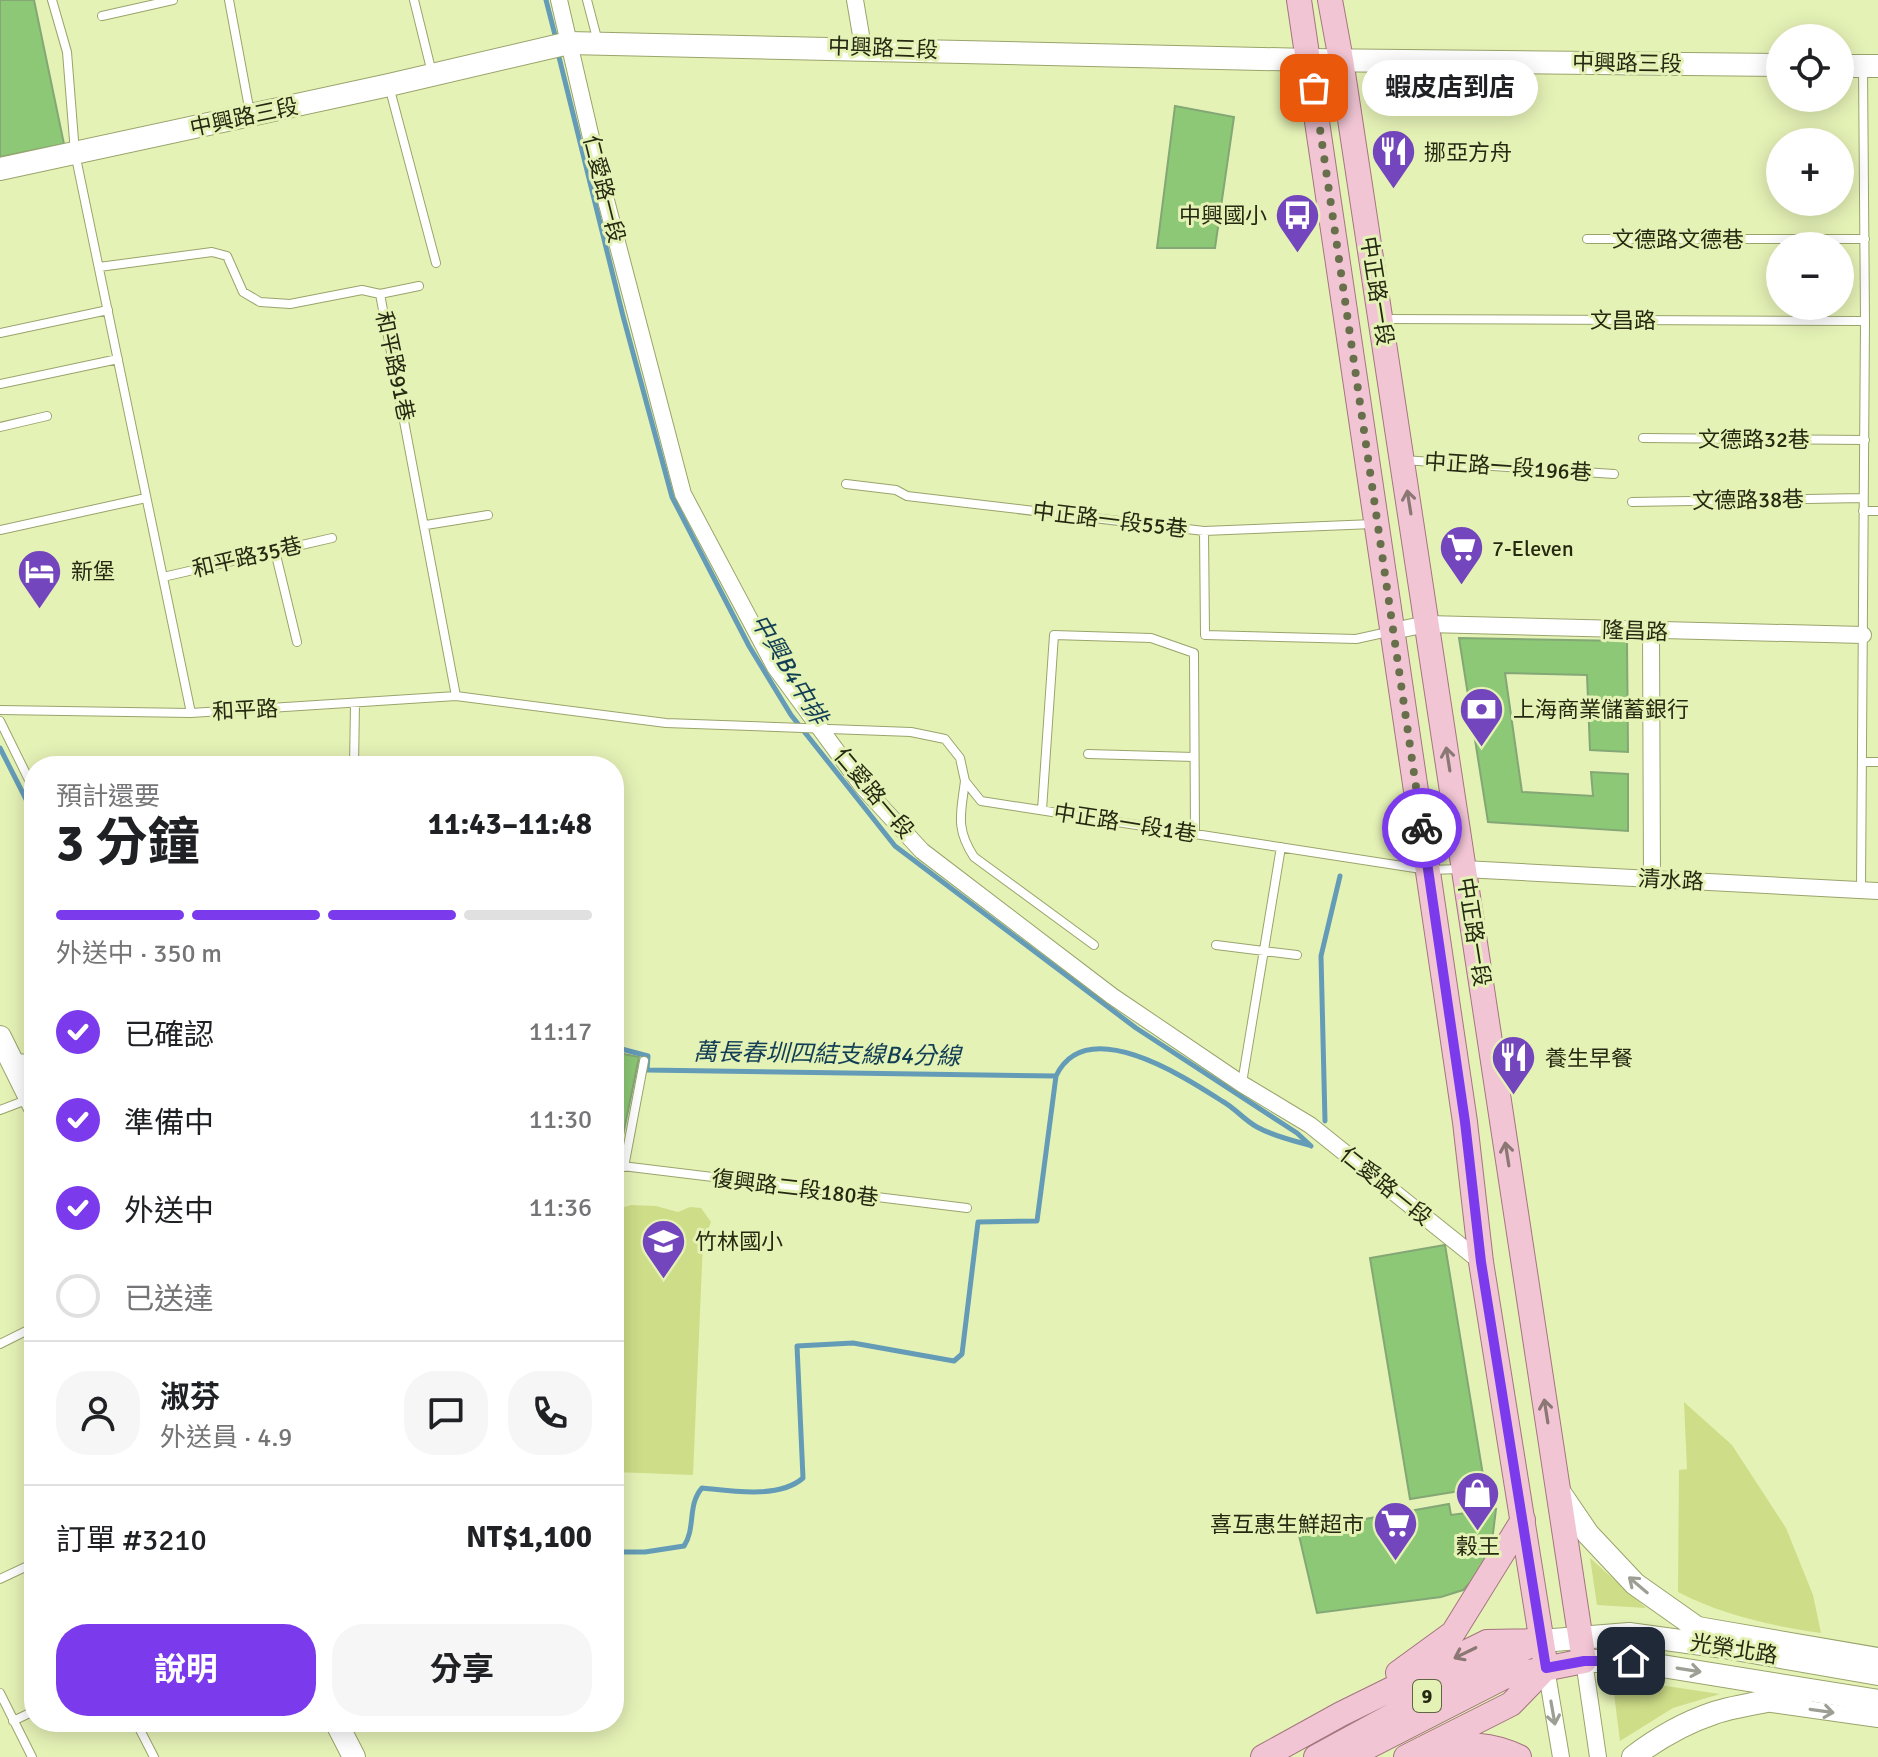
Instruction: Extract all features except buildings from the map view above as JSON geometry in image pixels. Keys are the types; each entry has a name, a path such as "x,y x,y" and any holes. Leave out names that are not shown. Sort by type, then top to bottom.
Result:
{"main road":[{"name":"中正路一段","path":"1299,0 1465,1122 1481,1262 1546,1668"},
{"name":"中正路一段","path":"1330,0 1582,1649"},
{"path":"1341,1714 1453,1633 1523,1520"},
{"path":"1263,1757 1341,1714 1487,1642 1541,1641"},
{"name":"9","path":"1316,1757 1452,1683 1541,1641"},
{"name":"9","path":"1348,1757 1504,1677 1546,1668 1582,1649"},
{"path":"1408,1757 1511,1704 1546,1668"},
{"path":"1408,1757 1446,1747 1474,1744 1506,1750 1519,1757"}],"street":[{"name":"仁愛路一段","path":"559,0 602,185 683,494 775,667 863,787 922,851 1112,996 1242,1084 1310,1125 1481,1262"},
{"path":"855,0 863,47"},
{"name":"中興路三段","path":"0,169 569,43 863,47 1309,60 1766,65"},
{"name":"隆昌路","path":"1393,631 1427,624 1871,636"},
{"path":"1651,632 1652,879"},
{"name":"清水路","path":"1464,869 1878,891"},
{"path":"0,1037 24,1085"},
{"path":"1558,1488 1588,1534 1635,1584 1724,1647"},
{"name":"光榮北路","path":"1690,1624 1876,1668"},
{"name":"光榮北路","path":"1582,1649 1629,1634 1876,1668"},
{"name":"光榮北路","path":"1541,1641 1631,1661 1871,1700"},
{"path":"1582,1649 1598,1757"},
{"path":"1546,1668 1561,1757"},
{"path":"1633,1757 1662,1735 1716,1712 1767,1704 1813,1691"},
{"path":"1767,1704 1878,1719"},
{"path":"341,1732 354,1757"}],"lane":[{"name":"和平路","path":"52,0 67,52 75,153 191,713 456,696 666,723 821,728"},
{"path":"102,16 173,0"},
{"path":"229,0 250,116"},
{"path":"414,0 433,75"},
{"path":"587,0 598,43"},
{"path":"1861,889 1862,762 1871,636 1863,511 1870,66"},
{"path":"389,85 436,263"},
{"name":"文德路文德巷","path":"1587,239 1865,239"},
{"name":"和平路91巷","path":"99,267 212,252 227,256 243,292 260,302 290,304 362,290 380,294 456,696"},
{"path":"380,294 419,286"},
{"path":"0,333 108,310"},
{"name":"文昌路","path":"1381,319 1865,321"},
{"path":"0,384 118,359"},
{"path":"0,427 47,416"},
{"name":"文德路32巷","path":"1643,438 1865,440"},
{"name":"中正路一段196巷","path":"1402,460 1614,474"},
{"name":"中正路一段55巷","path":"846,484 896,490 907,496 1204,531 1377,523"},
{"path":"0,530 146,498"},
{"name":"文德路38巷","path":"1632,502 1863,498"},
{"path":"1863,511 1878,511"},
{"path":"426,525 488,515"},
{"path":"1204,531 1205,635 1356,639 1393,631"},
{"name":"和平路35巷","path":"163,577 332,538"},
{"path":"275,551 297,642"},
{"path":"1042,810 1054,635 1151,638 1194,653 1195,834"},
{"path":"354,756 355,704"},
{"path":"0,710 191,713"},
{"path":"0,721 24,770"},
{"path":"821,728 911,732 945,739 960,758 965,781 959,822 961,838 974,857 1094,945"},
{"path":"1088,754 1194,757"},
{"path":"1862,762 1878,762"},
{"name":"中正路一段1巷","path":"965,781 981,801 1428,870 1464,869"},
{"path":"1242,1084 1281,847"},
{"path":"1216,945 1297,955"},
{"path":"11,1058 24,1059"},
{"path":"624,1167 644,1061"},
{"path":"0,1110 24,1104"},
{"name":"復興路二段180巷","path":"624,1167 967,1208"},
{"path":"0,1344 24,1332"},
{"path":"0,1579 24,1568"},
{"path":"0,1693 32,1757"},
{"path":"13,1721 24,1716"},
{"path":"141,1732 154,1757"}],"green space":[{"name":"竹林國小","path":"656,1206 678,1212 690,1207 701,1208 711,1222 703,1242 693,1475 624,1472 624,1207"},
{"path":"1684,1402 1732,1445 1786,1528 1813,1595 1821,1633 1748,1618 1678,1592 1679,1470 1687,1469"},
{"path":"1590,1558 1646,1608 1597,1605"},
{"path":"1612,1678 1720,1694 1673,1708 1620,1741"}],"waterway":[{"name":"中興B4中排","path":"546,0 556,39"},
{"name":"中興B4中排","path":"558,53 623,316 672,497 749,646 791,715 895,846 1136,1028 1297,1133 1311,1146"},
{"name":"萬長春圳四結支線B4分線","path":"0,748 24,795"},
{"path":"1325,1121 1321,956 1340,876"},
{"name":"萬長春圳四結支線B4分線","path":"624,1050 648,1056 647,1070 1056,1076"},
{"path":"624,1552 684,1546 697,1495 702,1488 768,1491 793,1485 803,1478 797,1346 853,1343 954,1361 962,1354 978,1222 1037,1221 1056,1076 1070,1058 1089,1050 1111,1050 1136,1056 1184,1078 1263,1130 1309,1145"}],"way so far":[{"path":"1314,88 1422,828"}],"place":[{"name":"蝦皮店到店","path":"1314,88"},
{"name":"挪亞方舟","path":"1393,191"},
{"name":"中興國小","path":"1298,254"},
{"name":"7-Eleven","path":"1461,587"},
{"name":"新堡","path":"40,610"},
{"name":"上海商業儲蓄銀行","path":"1482,748"},
{"name":"養生早餐","path":"1514,1097"},
{"name":"竹林國小","path":"664,1280"},
{"name":"穀王","path":"1478,1532"},
{"name":"喜互惠生鮮超市","path":"1395,1563"}],"route":[{"path":"1422,828 1465,1122 1481,1262 1546,1668 1584,1661 1631,1661"}]}
